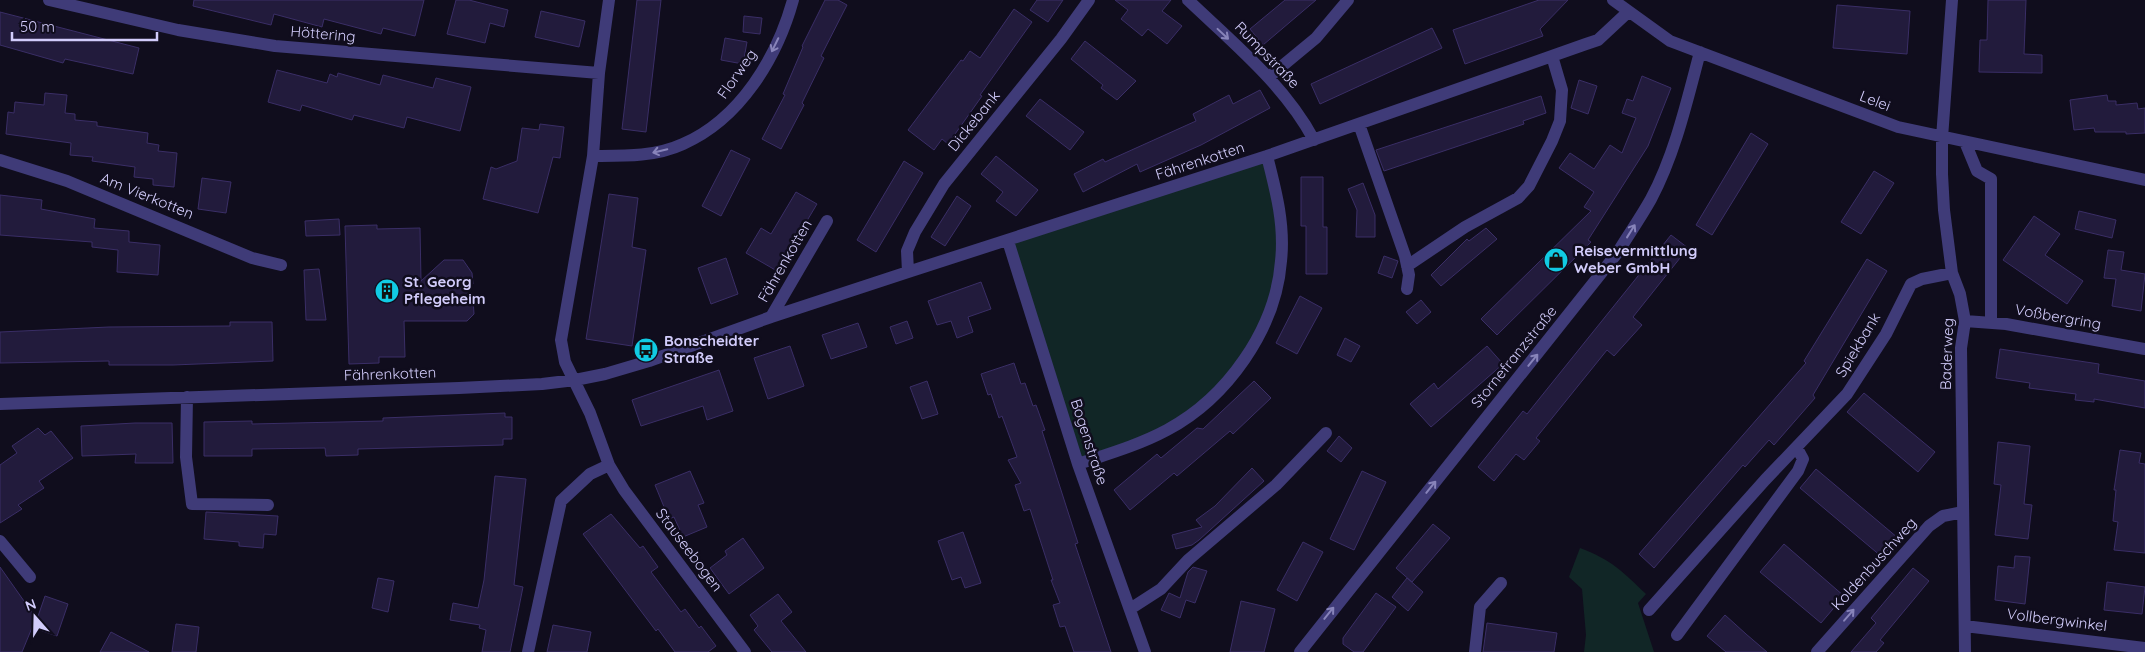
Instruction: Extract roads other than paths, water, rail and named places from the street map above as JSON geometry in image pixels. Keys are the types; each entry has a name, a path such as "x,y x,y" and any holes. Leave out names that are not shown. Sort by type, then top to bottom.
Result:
{"street":[{"name":"Höttering","path":"49,0 178,30 275,46 599,73"},
{"path":"528,652 561,501 590,474 609,465 575,380 565,362 561,340 593,156 599,73 608,0"},
{"name":"Florweg","path":"593,156 629,156 660,152 683,144 720,121 734,109 757,79 779,37 793,0"},
{"name":"Dickebank","path":"908,272 907,251 909,245 944,184 1061,39 1089,0"},
{"name":"Rumpstraße","path":"1188,0 1268,77 1302,117 1314,140"},
{"path":"1268,77 1316,38 1348,0"},
{"name":"Lelei","path":"1613,0 1670,41 1898,127 1942,138 2145,180"},
{"name":"Baderweg","path":"1952,0 1942,138 1944,210 1952,273 1960,294 1965,321 1961,348 1965,652"},
{"name":"Fährenkotten","path":"0,404 460,388 575,380 649,361 771,317 1314,140 1598,40 1628,12"},
{"name":"Stornefranzstraße","path":"1300,652 1618,252 1652,198 1683,114 1700,52"},
{"path":"1407,266 1465,227 1518,198 1529,186 1560,121 1562,90 1552,56"},
{"path":"1359,124 1407,266 1409,275 1407,289"},
{"path":"1965,142 1977,171 1991,180 1991,322"},
{"path":"1078,464 1139,444 1169,429 1212,397 1239,367 1250,351 1269,314 1279,284 1282,259 1278,201 1267,156"},
{"name":"Am Vierkotten","path":"0,160 67,180 252,258 281,266"},
{"name":"Fährenkotten","path":"771,317 827,221"},
{"name":"Bogenstraße","path":"1008,240 1078,464 1145,652"},
{"name":"Spiekbank","path":"1649,610 1765,480 1847,394 1886,334 1911,284 1922,278 1952,273"},
{"name":"Voßbergring","path":"1965,321 1991,322 2145,348"},
{"path":"187,397 186,457 192,504 268,505"},
{"path":"1130,609 1161,589 1188,560 1276,485 1326,433"},
{"path":"1677,635 1798,471 1803,459 1797,448"},
{"name":"Stauseebogen","path":"609,465 624,490 741,651"},
{"name":"Koldenbuschweg","path":"1817,652 1929,526 1943,516 1963,512"},
{"path":"0,541 30,577"},
{"path":"1475,652 1480,607 1501,583"},
{"name":"Vollbergwinkel","path":"1965,626 2145,648"}],"place":[{"name":"Reisevermittlung Weber GmbH","path":"1556,260"},
{"name":"St. Georg Pflegeheim","path":"387,291"},
{"name":"Bonscheidter Straße","path":"646,350"}]}
